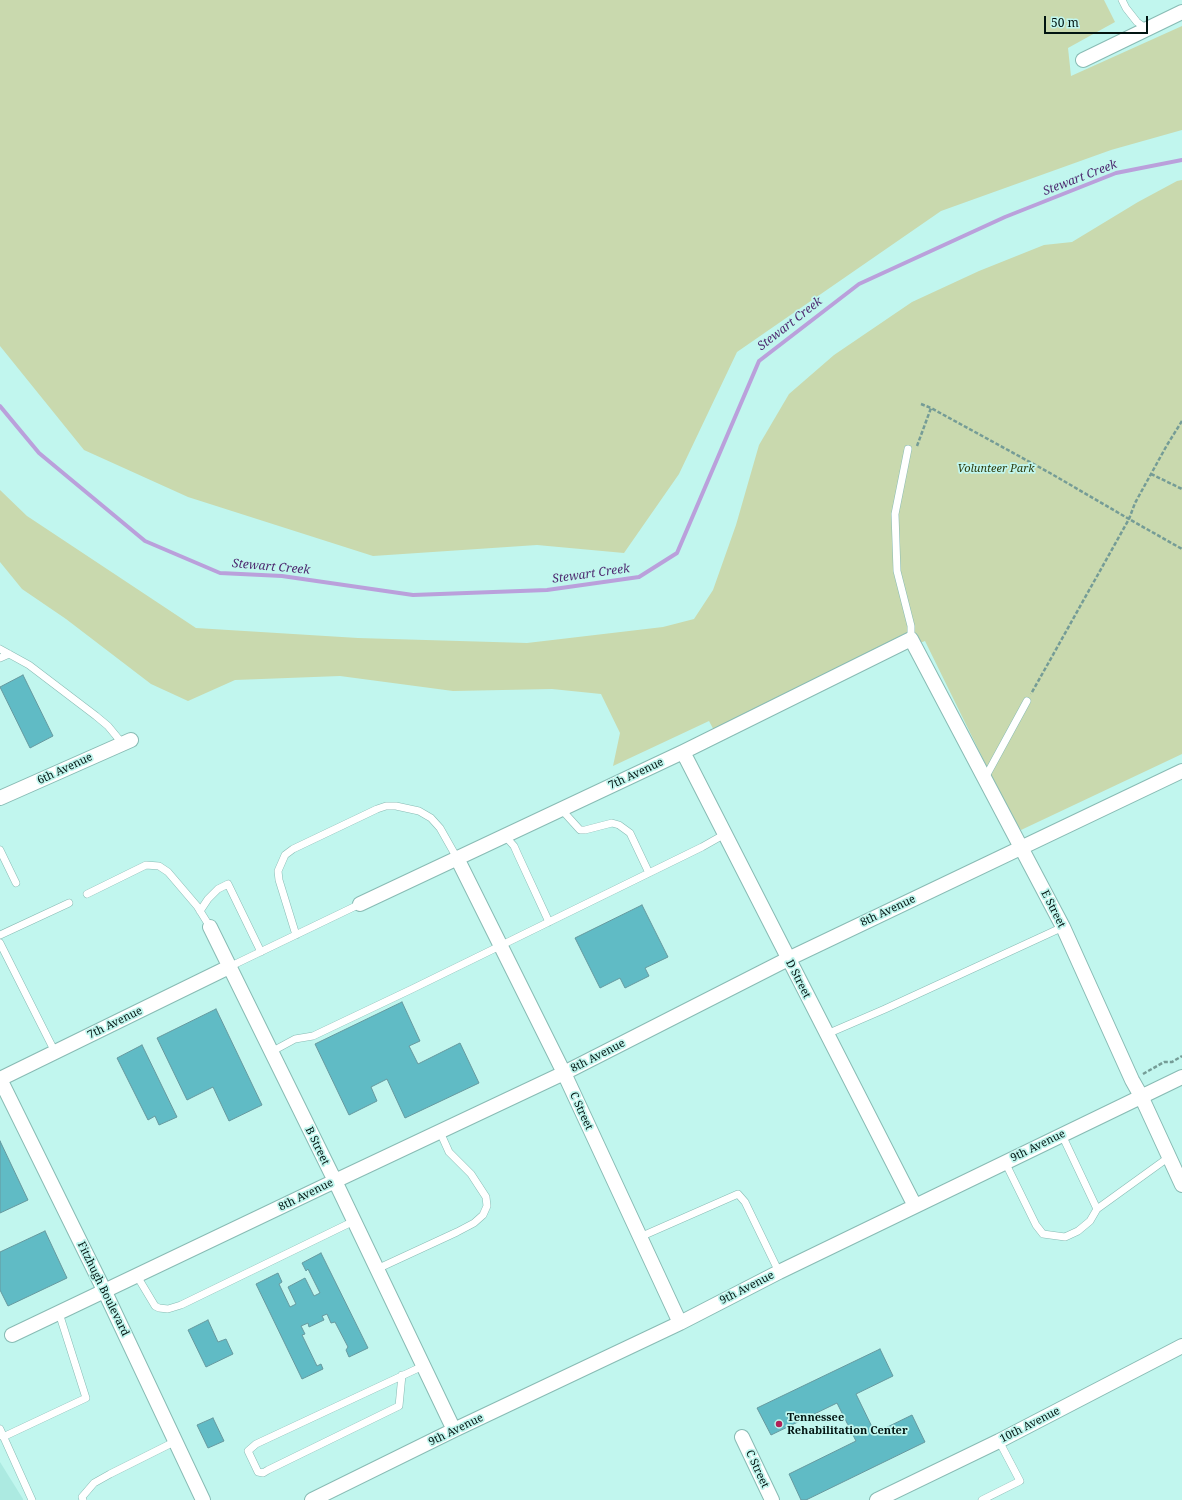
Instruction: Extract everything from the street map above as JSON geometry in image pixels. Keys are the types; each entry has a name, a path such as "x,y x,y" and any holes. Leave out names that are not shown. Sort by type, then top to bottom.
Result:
{"street":[{"path":"1083,60 1182,12"},
{"name":"7th Avenue","path":"360,904 683,752 911,639"},
{"name":"E Street","path":"911,639 1063,926 1132,1080 1141,1096 1182,1185"},
{"name":"6th Avenue","path":"0,798 126,741"},
{"name":"D Street","path":"683,752 915,1206"},
{"name":"8th Avenue","path":"12,1335 564,1073 788,959 1182,771"},
{"name":"C Street","path":"457,858 564,1073 680,1323"},
{"name":"B Street","path":"210,927 335,1181 454,1430"},
{"name":"7th Avenue","path":"0,1079 229,967"},
{"name":"9th Avenue","path":"321,1498 454,1430 680,1323 779,1272 1182,1077"},
{"name":"Fitzhugh Boulevard","path":"0,1079 105,1292 203,1500"},
{"name":"10th Avenue","path":"877,1500 999,1441 1182,1346"},
{"name":"C Street","path":"742,1437 772,1500"}],"lane":[{"path":"1122,0 1126,8 1137,22 1147,29"},
{"path":"911,451 894,514 897,571 911,626 911,639"},
{"path":"0,649 29,665 126,741"},
{"path":"0,658 9,654"},
{"path":"985,778 1027,701"},
{"path":"296,935 279,880 280,867 285,855 293,849 386,806 396,806 419,811 431,818 440,828 457,858"},
{"path":"561,809 580,830 612,823 619,825 630,833 649,873"},
{"path":"271,1052 295,1039 313,1036 501,946 702,847 724,834"},
{"path":"506,836 514,846 549,922"},
{"path":"0,850 16,883"},
{"path":"87,894 146,865 159,866 168,872 200,911 210,927"},
{"path":"200,911 208,898 218,889 228,884 261,952"},
{"path":"0,935 69,903"},
{"path":"229,967 360,904"},
{"path":"827,1034 885,1009 1063,926"},
{"path":"0,943 55,1052"},
{"path":"376,1269 457,1232 474,1223 483,1215 487,1206 486,1197 471,1174 449,1152 440,1132"},
{"path":"1062,1135 1097,1209"},
{"path":"1005,1162 1036,1224 1043,1234 1065,1237 1078,1231 1090,1221 1097,1209 1168,1157"},
{"path":"640,1237 738,1194 745,1202 779,1272"},
{"path":"137,1276 155,1306 168,1309 181,1305 354,1221"},
{"path":"3,1436 86,1398 59,1313"},
{"path":"402,1375 399,1406 268,1470 258,1472 248,1452 256,1444 402,1375 423,1366"},
{"path":"0,1429 32,1500"},
{"path":"83,1500 82,1497 94,1483 176,1441"},
{"path":"982,1500 1020,1481 999,1441"}],"path":[{"path":"921,404 1050,473 1182,549"},
{"path":"911,451 918,439 931,408"},
{"path":"1027,701 1129,519 1135,503 1151,474 1182,421"},
{"path":"1151,474 1182,489"},
{"path":"1132,1080 1164,1062 1172,1062 1182,1056"}],"shaded area":[{"path":"0,1462 23,1499 23,1500 0,1500"}],"green space":[{"path":"0,0 1104,0 1115,22 1068,48 1071,76 1182,26 1182,130 1111,150 941,211 737,352 679,474 624,553 537,545 373,556 188,497 84,450 0,346"},
{"name":"Volunteer Park","path":"1182,180 1182,754 1021,830 1011,816 925,641 893,653 718,738 709,721 613,766 620,733 601,694 552,689 453,691 340,676 235,680 188,701 151,684 66,619 22,589 0,562 0,490 27,516 196,628 358,638 527,643 663,627 694,619 713,590 736,525 759,445 789,394 834,355 912,302 979,271 1044,245 1072,242 1138,202 1177,181"}],"building":[{"path":"23,675 53,736 30,748 0,687"},
{"path":"642,905 668,957 645,968 649,976 625,988 620,978 600,988 575,938"},
{"path":"402,1002 420,1041 409,1046 418,1064 460,1043 479,1083 405,1118 387,1079 371,1087 377,1101 349,1115 315,1044"},
{"path":"216,1009 262,1105 229,1121 213,1087 187,1100 157,1038"},
{"path":"142,1045 177,1117 159,1125 155,1116 148,1120 117,1058"},
{"path":"0,1141 28,1200 0,1213"},
{"path":"45,1231 67,1278 8,1306 0,1290 0,1252"},
{"path":"321,1253 368,1348 349,1357 346,1350 348,1347 335,1322 331,1323 327,1314 322,1316 324,1320 309,1327 308,1323 301,1326 305,1334 302,1335 317,1366 321,1364 323,1369 302,1379 256,1284 278,1273 282,1282 279,1284 290,1307 296,1304 288,1287 305,1278 314,1296 320,1293 308,1269 306,1271 302,1263"},
{"path":"208,1320 218,1342 226,1339 233,1354 206,1367 188,1330"},
{"name":"Tennessee Rehabilitation Center","path":"880,1349 893,1376 856,1394 875,1433 912,1415 925,1442 806,1500 801,1500 789,1474 856,1441 837,1403 771,1435 757,1408"},
{"path":"213,1418 224,1441 208,1448 197,1425"}],"waterway":[{"name":"Stewart Creek","path":"0,406 39,453 145,541 220,573 282,576 413,595 547,590 639,577 677,553 759,361 859,284 1005,217 1116,173 1182,160"}],"place":[{"name":"Tennessee Rehabilitation Center","path":"779,1424"}]}
